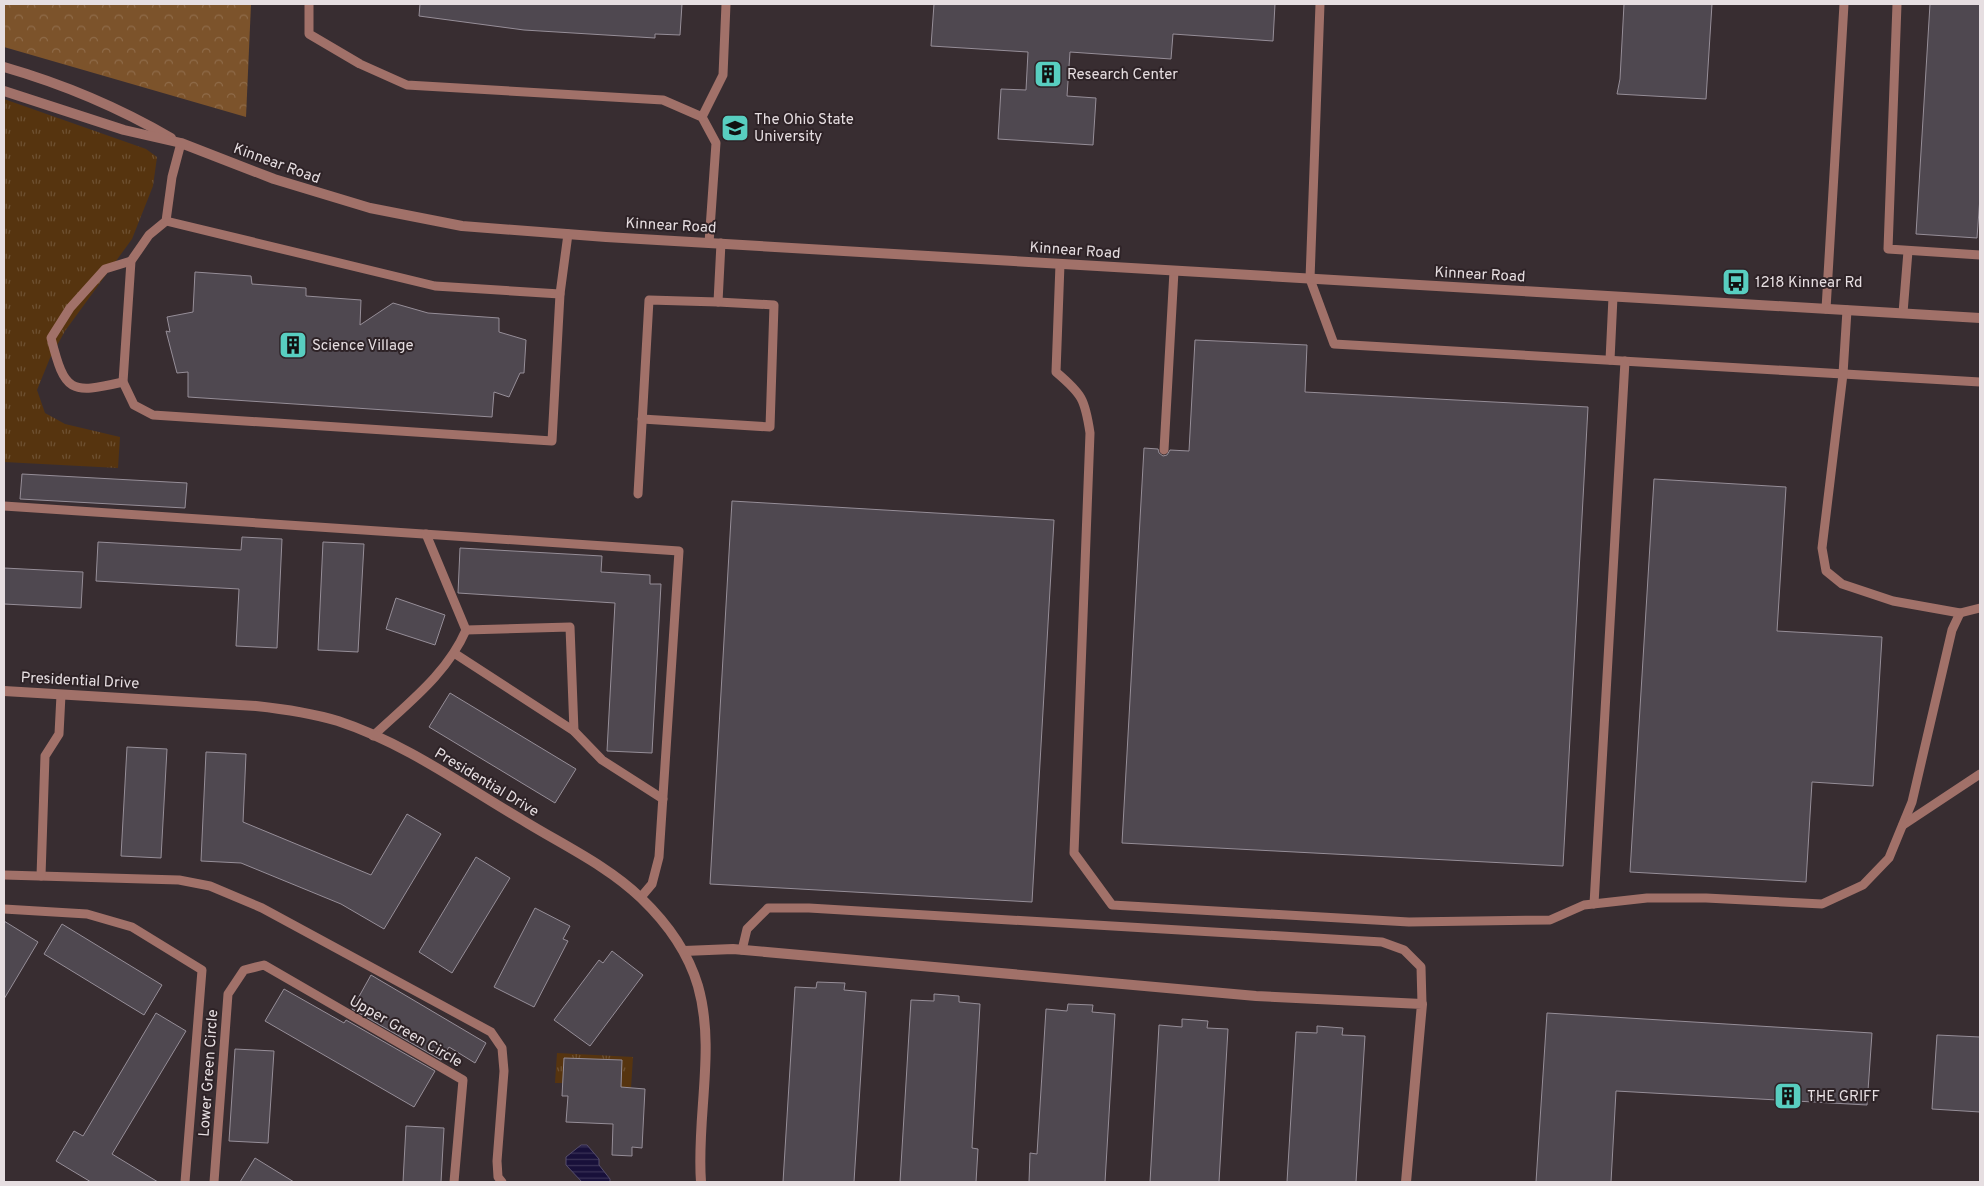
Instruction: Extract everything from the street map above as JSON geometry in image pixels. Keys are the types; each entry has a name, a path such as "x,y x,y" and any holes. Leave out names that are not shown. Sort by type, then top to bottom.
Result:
{"street":[{"name":"Kinnear Road","path":"4,66 52,81 129,114 181,143"},
{"name":"Kinnear Road","path":"4,91 124,130 181,143 282,181 370,208 462,226 1174,271 1980,318"},
{"name":"Presidential Drive","path":"4,691 214,702 294,710 337,721 373,736 429,764 612,874 641,897 665,924 684,951 698,986 703,1012 705,1063 699,1157 701,1182"},
{"path":"684,951 742,950 1256,996 1422,1004 1406,1182"}],"lane":[{"path":"310,4 309,34 360,64 407,85 663,100 702,116 716,143 709,242"},
{"path":"702,116 723,76 726,4"},
{"path":"1320,4 1310,279 1334,344 1980,382"},
{"path":"1826,309 1844,4"},
{"path":"1897,4 1888,249 1980,255"},
{"path":"181,143 172,177 166,221 149,235 132,261 123,382 134,405 154,415 552,441 560,294 568,234"},
{"path":"166,221 435,286 560,294"},
{"path":"718,302 721,243"},
{"path":"1903,313 1908,251"},
{"path":"123,382 86,390 70,384 58,368 51,338 70,308 106,269 132,261"},
{"path":"1060,264 1056,372 1074,387 1085,402 1090,433 1074,853 1112,905 1409,922 1550,920 1584,905 1647,898 1706,898 1822,904 1863,885 1889,858 1912,802 1952,630 1960,613"},
{"path":"1164,450 1174,271"},
{"path":"1610,360 1613,297"},
{"path":"638,494 642,418 649,300 774,305 770,427 642,418"},
{"path":"1847,310 1843,374 1822,548 1826,571 1842,584 1885,598 1930,609 1960,613 1980,608"},
{"path":"1594,904 1625,361"},
{"path":"4,506 679,551 659,857 652,884 641,897"},
{"path":"426,534 466,630"},
{"path":"466,630 570,628 574,731"},
{"path":"373,736 440,673 454,653 466,630"},
{"path":"454,653 574,731 602,760 663,799"},
{"path":"41,876 45,756 59,734 62,695"},
{"path":"1903,825 1980,774"},
{"path":"4,875 180,880 210,886 262,908 491,1032 502,1048 504,1071 497,1161 498,1177 502,1182"},
{"path":"742,950 747,929 768,908 809,908 1382,942 1404,950 1421,967 1422,1004"},
{"path":"4,909 87,914 132,928 202,970 185,1182"},
{"name":"Upper Green Circle","path":"244,970 264,965 463,1080 454,1182"},
{"name":"Lower Green Circle","path":"214,1182 228,994 244,970"}],"green space":[{"path":"4,4 251,4 246,117 4,47"},
{"path":"4,99 146,149 157,157 153,186 132,239 65,331 50,358 37,390 45,413 65,424 120,437 118,468 4,462"},
{"path":"557,1053 633,1057 631,1088 621,1087 622,1060 565,1058 563,1083 555,1083"}],"shaded area":[{"path":"581,1145 587,1145 599,1159 599,1165 610,1179 610,1182 582,1182 566,1165 566,1157"}],"building":[{"path":"420,4 682,4 680,35 655,34 655,38 524,30 419,16"},
{"name":"Research Center","path":"934,4 1275,4 1273,41 1173,34 1171,59 1070,52 1067,96 1096,98 1093,145 998,139 1001,89 1026,90 1028,52 931,46"},
{"path":"1624,4 1712,4 1706,99 1617,94 1620,79"},
{"path":"1930,4 1980,4 1980,197 1977,238 1916,234"},
{"name":"Science Village","path":"195,272 251,276 252,284 306,288 306,296 361,300 360,325 393,303 428,313 499,318 499,332 526,340 524,373 520,373 509,397 494,392 492,417 188,397 188,372 177,373 166,331 170,332 167,317 193,312"},
{"path":"1195,340 1307,345 1305,392 1588,407 1563,866 1122,843 1144,448 1158,449 1159,453 1163,456 1167,455 1170,450 1189,451"},
{"path":"22,474 187,483 185,508 20,499"},
{"path":"1654,479 1786,487 1777,631 1882,637 1873,786 1812,782 1806,882 1630,872"},
{"path":"732,501 1054,520 1032,902 710,884"},
{"path":"242,537 282,539 277,648 236,646 239,589 96,581 98,542 241,550"},
{"path":"323,542 364,544 358,652 318,650"},
{"path":"460,548 602,556 601,572 650,575 650,584 661,584 652,753 607,751 615,603 458,593"},
{"path":"4,568 83,572 81,608 4,604"},
{"path":"396,598 445,615 435,645 386,629"},
{"path":"450,693 576,769 555,803 429,727"},
{"path":"127,747 167,749 161,858 121,856"},
{"path":"206,752 246,754 243,822 371,875 407,814 441,834 384,929 341,904 241,863 201,861"},
{"path":"476,857 510,878 452,973 419,952"},
{"path":"535,908 570,926 563,939 568,941 534,1007 494,987"},
{"path":"4,921 38,942 4,999"},
{"path":"62,924 162,985 144,1015 44,954"},
{"path":"612,951 643,975 590,1046 554,1020 599,960 603,963"},
{"path":"371,975 486,1043 475,1063 449,1047 441,1060 352,1009"},
{"path":"817,982 845,983 844,990 866,992 854,1182 783,1182 795,987 816,988"},
{"path":"284,989 344,1023 346,1020 435,1071 414,1107 265,1021"},
{"path":"934,994 959,996 959,1002 980,1004 972,1148 978,1149 976,1182 900,1182 911,1000 934,1001"},
{"path":"1068,1004 1093,1005 1092,1012 1115,1014 1105,1182 1029,1182 1030,1153 1037,1154 1046,1009 1067,1011"},
{"path":"156,1013 186,1031 112,1154 158,1182 91,1182 56,1161 74,1131 83,1136"},
{"name":"T·H·E GRIFF","path":"1547,1013 1872,1033 1867,1105 1616,1091 1611,1182 1536,1182"},
{"path":"1182,1019 1208,1021 1207,1028 1228,1029 1219,1182 1150,1182 1159,1025 1182,1027"},
{"path":"1317,1026 1343,1028 1342,1035 1365,1036 1356,1182 1287,1182 1296,1032 1317,1033"},
{"path":"1937,1035 1980,1037 1980,1112 1932,1109"},
{"path":"235,1049 274,1051 268,1143 229,1141"},
{"path":"564,1058 622,1060 621,1087 645,1089 642,1148 632,1147 632,1156 612,1155 613,1124 566,1122 568,1096 562,1096"},
{"path":"406,1126 444,1128 441,1182 403,1182"},
{"path":"255,1158 294,1182 240,1182"}],"place":[{"name":"Research Center","path":"1048,74"},
{"name":"The Ohio State University","path":"735,128"},
{"name":"1218 Kinnear Rd","path":"1736,282"},
{"name":"Science Village","path":"293,345"},
{"name":"T·H·E GRIFF","path":"1788,1096"}]}
